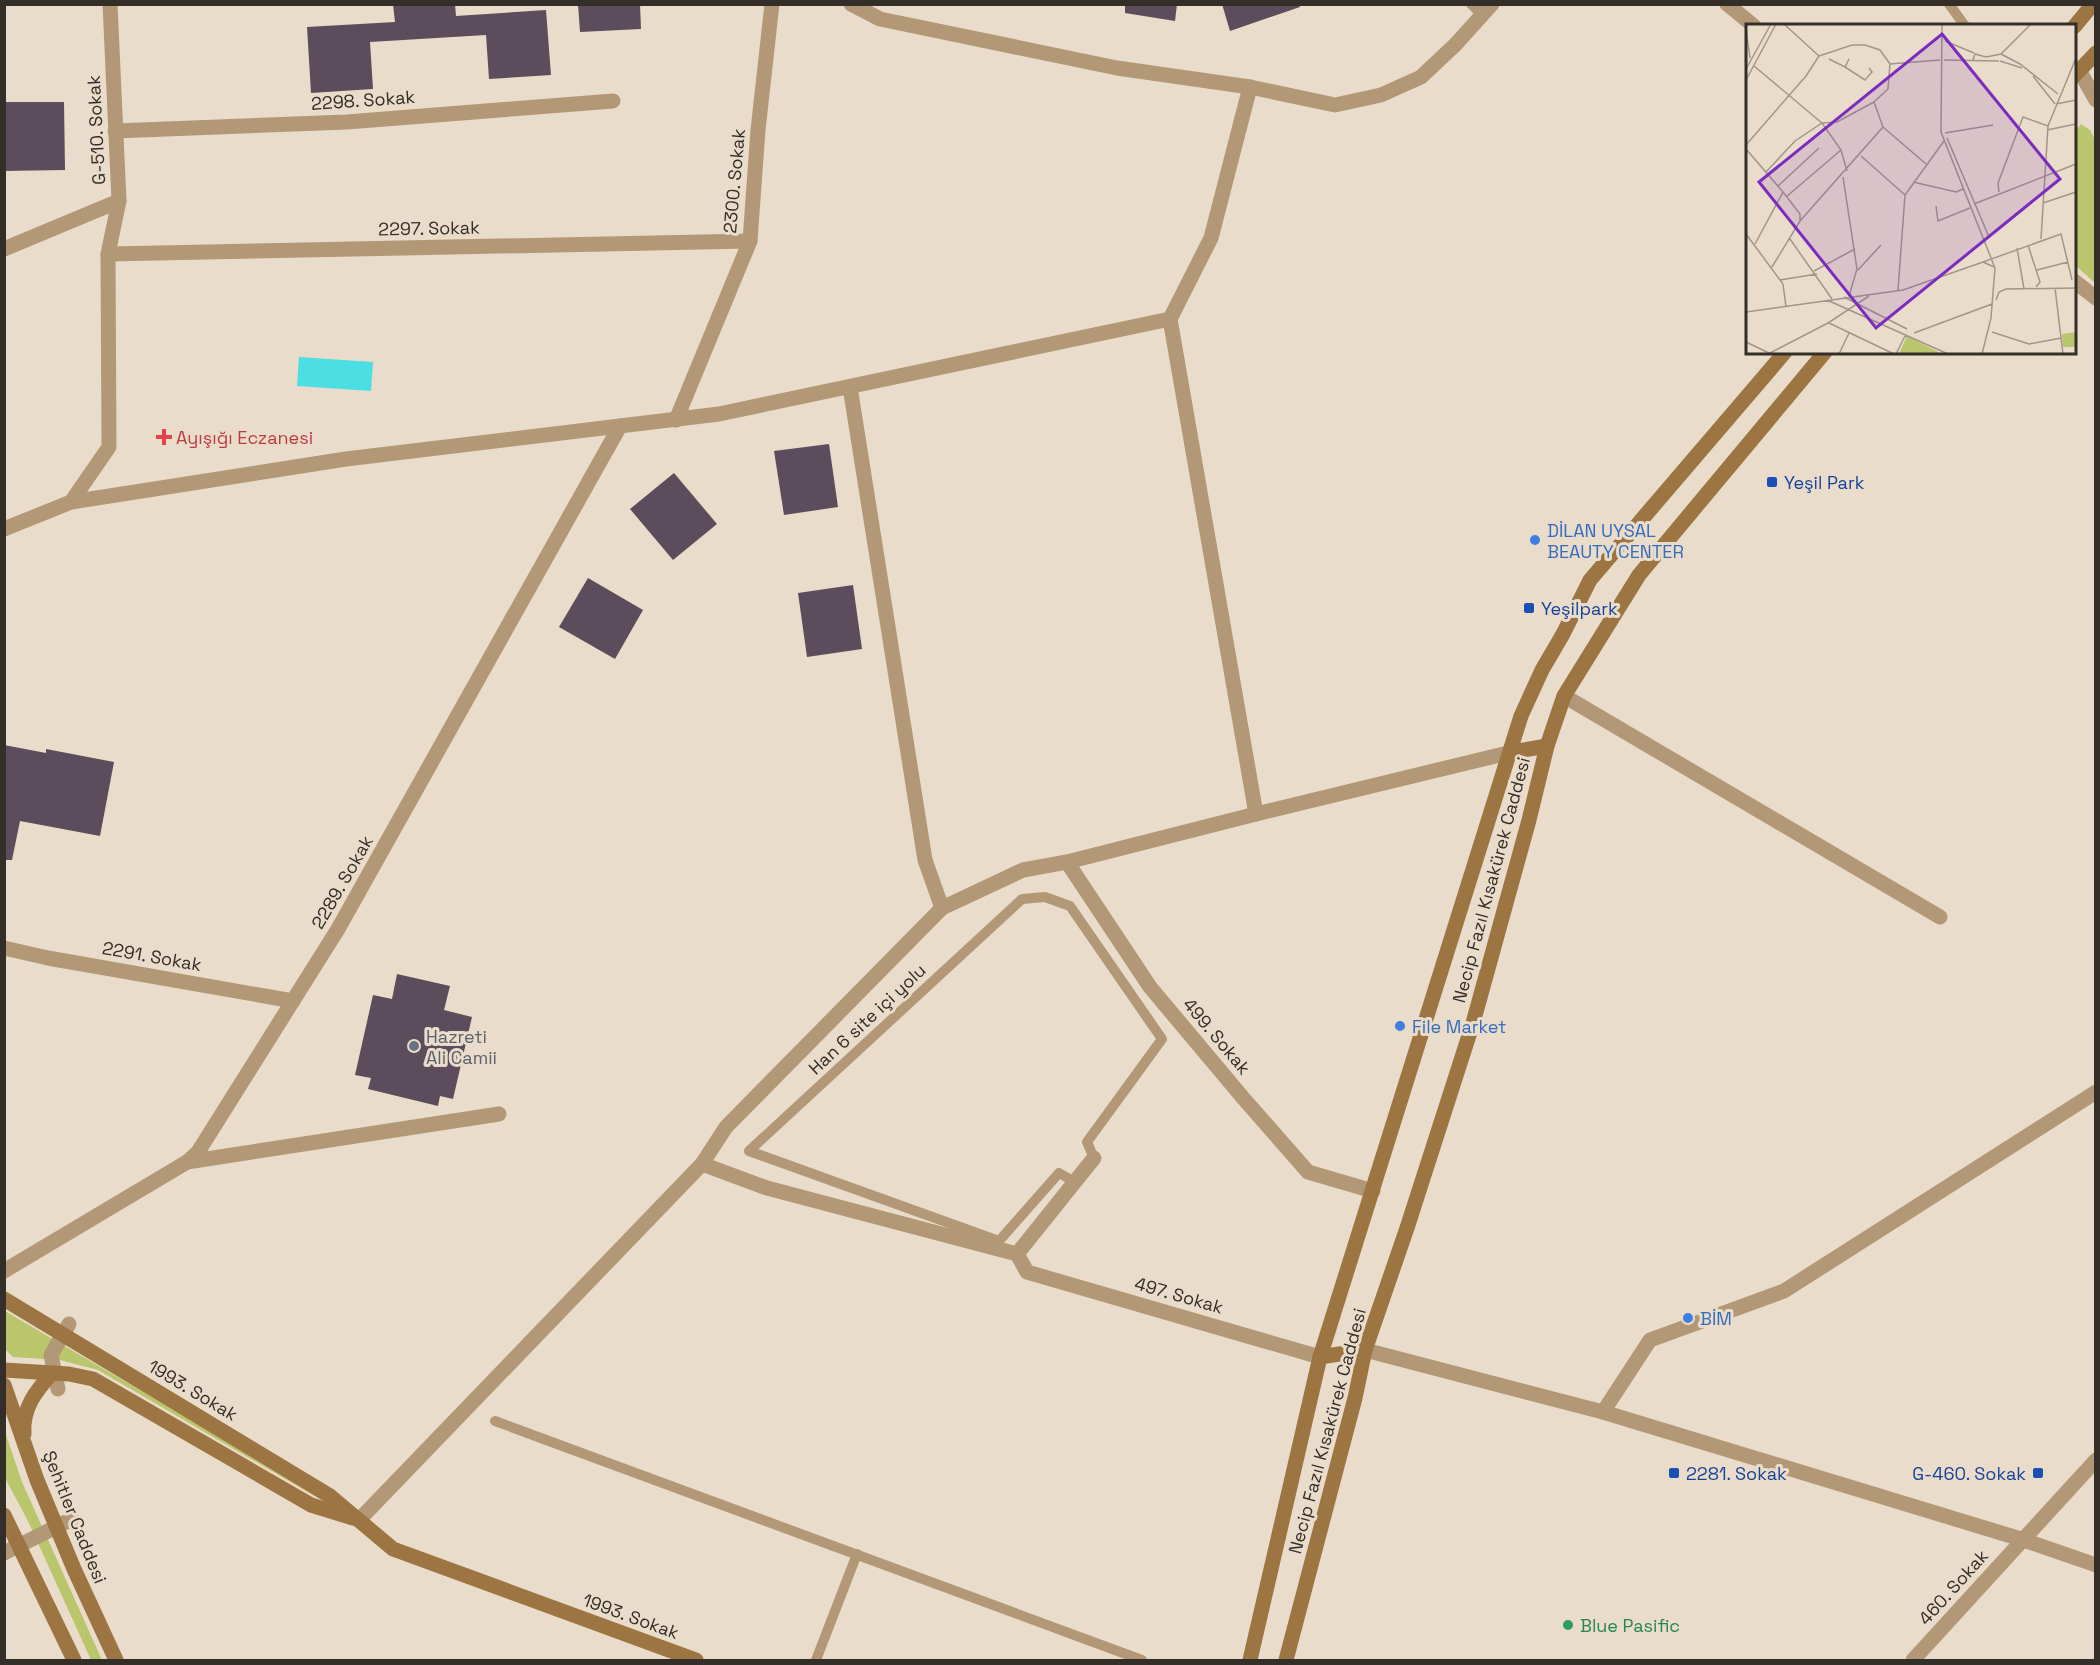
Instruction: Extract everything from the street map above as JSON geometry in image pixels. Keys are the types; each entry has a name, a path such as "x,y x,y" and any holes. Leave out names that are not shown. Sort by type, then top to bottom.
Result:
{"main road":[{"path":"2076,25 2093,4"},
{"path":"2077,73 2096,53"},
{"name":"Necip Fazıl Kısakürek Caddesi","path":"1250,1660 1320,1357 1512,752 1521,716 1542,670 1590,580 1783,354"},
{"name":"Necip Fazıl Kısakürek Caddesi","path":"1286,1660 1355,1398 1365,1350 1473,1023 1547,746 1564,696 1639,575 1823,354"},
{"path":"1512,752 1547,746"},
{"name":"1993. Sokak","path":"4,1299 66,1329 330,1496 393,1549 696,1660"},
{"path":"1320,1357 1365,1350"},
{"name":"1993. Sokak","path":"4,1370 55,1378 69,1374 93,1379 311,1505 359,1520"},
{"path":"25,1443 26,1411 34,1394 55,1378"},
{"name":"Şehitler Caddesi","path":"4,1385 56,1527 117,1660"},
{"path":"4,1515 74,1660"}],"street":[{"name":"G-510. Sokak","path":"4,249 119,201 110,4"},
{"name":"2300. Sokak","path":"676,420 750,241 758,130 771,4"},
{"path":"851,4 880,19 1117,68 1250,87 1335,105 1382,95 1421,77 1456,44 1482,8"},
{"path":"1727,4 1752,24"},
{"path":"2077,73 2096,100"},
{"path":"1250,87 1210,238 1170,319 1256,814"},
{"name":"2298. Sokak","path":"115,131 347,122 613,101"},
{"path":"71,502 109,447 108,254 119,201"},
{"name":"2297. Sokak","path":"108,254 750,241"},
{"path":"2076,283 2096,298"},
{"path":"4,529 71,502 346,459 719,414 1170,319"},
{"path":"849,387 926,860 942,908"},
{"name":"2289. Sokak","path":"4,1271 187,1162 198,1152 338,929 620,426"},
{"path":"1564,696 1940,917"},
{"path":"359,1520 702,1164 726,1127 942,908 1023,870 1067,862 1512,752"},
{"name":"499. Sokak","path":"1067,862 1150,987 1308,1172 1373,1191"},
{"name":"2291. Sokak","path":"4,948 48,958 293,1001"},
{"path":"1603,1412 1650,1340 1784,1291 2096,1092"},
{"path":"187,1162 499,1114"},
{"path":"702,1164 767,1188 1017,1254 1094,1158"},
{"name":"497. Sokak","path":"1017,1254 1027,1272 1320,1357"},
{"path":"55,1378 51,1355 66,1329"},
{"path":"1365,1350 1603,1412 2022,1539 2096,1565"},
{"name":"460. Sokak","path":"1913,1660 2096,1460"},
{"path":"4,1553 72,1519"}],"lane":[{"path":"1949,4 1964,24"},
{"name":"Han 6 site içi yolu","path":"1075,1182 1059,1173 999,1241 748,1151 1022,899 1045,897 1070,906 1161,1039 1087,1142 1094,1158"},
{"path":"495,1421 1142,1660"},
{"path":"816,1660 857,1554"}],"green space":[{"path":"2081,124 2090,130 2095,140 2095,283 2076,266 2076,131"},
{"path":"5,1311 332,1503 330,1505 98,1370 60,1360 13,1357 5,1349"},
{"path":"4,1429 22,1482 102,1660 91,1660 28,1521 5,1478"}],"water":[{"path":"299,357 373,362 371,391 297,386"}],"building":[{"path":"393,4 455,4 456,16 546,10 551,75 489,79 486,35 370,42 373,89 311,93 307,27 395,22"},
{"path":"578,4 640,4 641,29 580,32"},
{"path":"1125,4 1177,4 1175,21 1125,13"},
{"path":"1222,4 1299,4 1300,7 1230,31"},
{"path":"4,102 64,102 65,170 4,171"},
{"path":"829,444 838,507 784,515 774,451"},
{"path":"674,473 717,524 673,560 630,509"},
{"path":"588,578 643,610 615,659 559,627"},
{"path":"853,585 862,649 807,657 798,593"},
{"path":"4,745 46,753 46,749 114,762 100,836 20,821 12,860 4,860"},
{"name":"Hazreti Ali Camii","path":"397,974 450,986 444,1010 472,1017 453,1099 440,1096 438,1106 368,1089 371,1078 355,1075 373,995 392,999"}],"place":[{"name":"Ayışığı Eczanesi","path":"164,437"},
{"name":"Yeşil Park","path":"1772,482"},
{"name":"DİLAN UYSAL BEAUTY CENTER","path":"1535,540"},
{"name":"Yeşilpark","path":"1529,608"},
{"name":"File Market","path":"1400,1026"},
{"name":"Hazreti Ali Camii","path":"414,1046"},
{"name":"BİM","path":"1688,1318"},
{"name":"2281. Sokak","path":"1674,1473"},
{"name":"G-460. Sokak","path":"2038,1473"},
{"name":"Blue Pasific","path":"1568,1625"}]}
